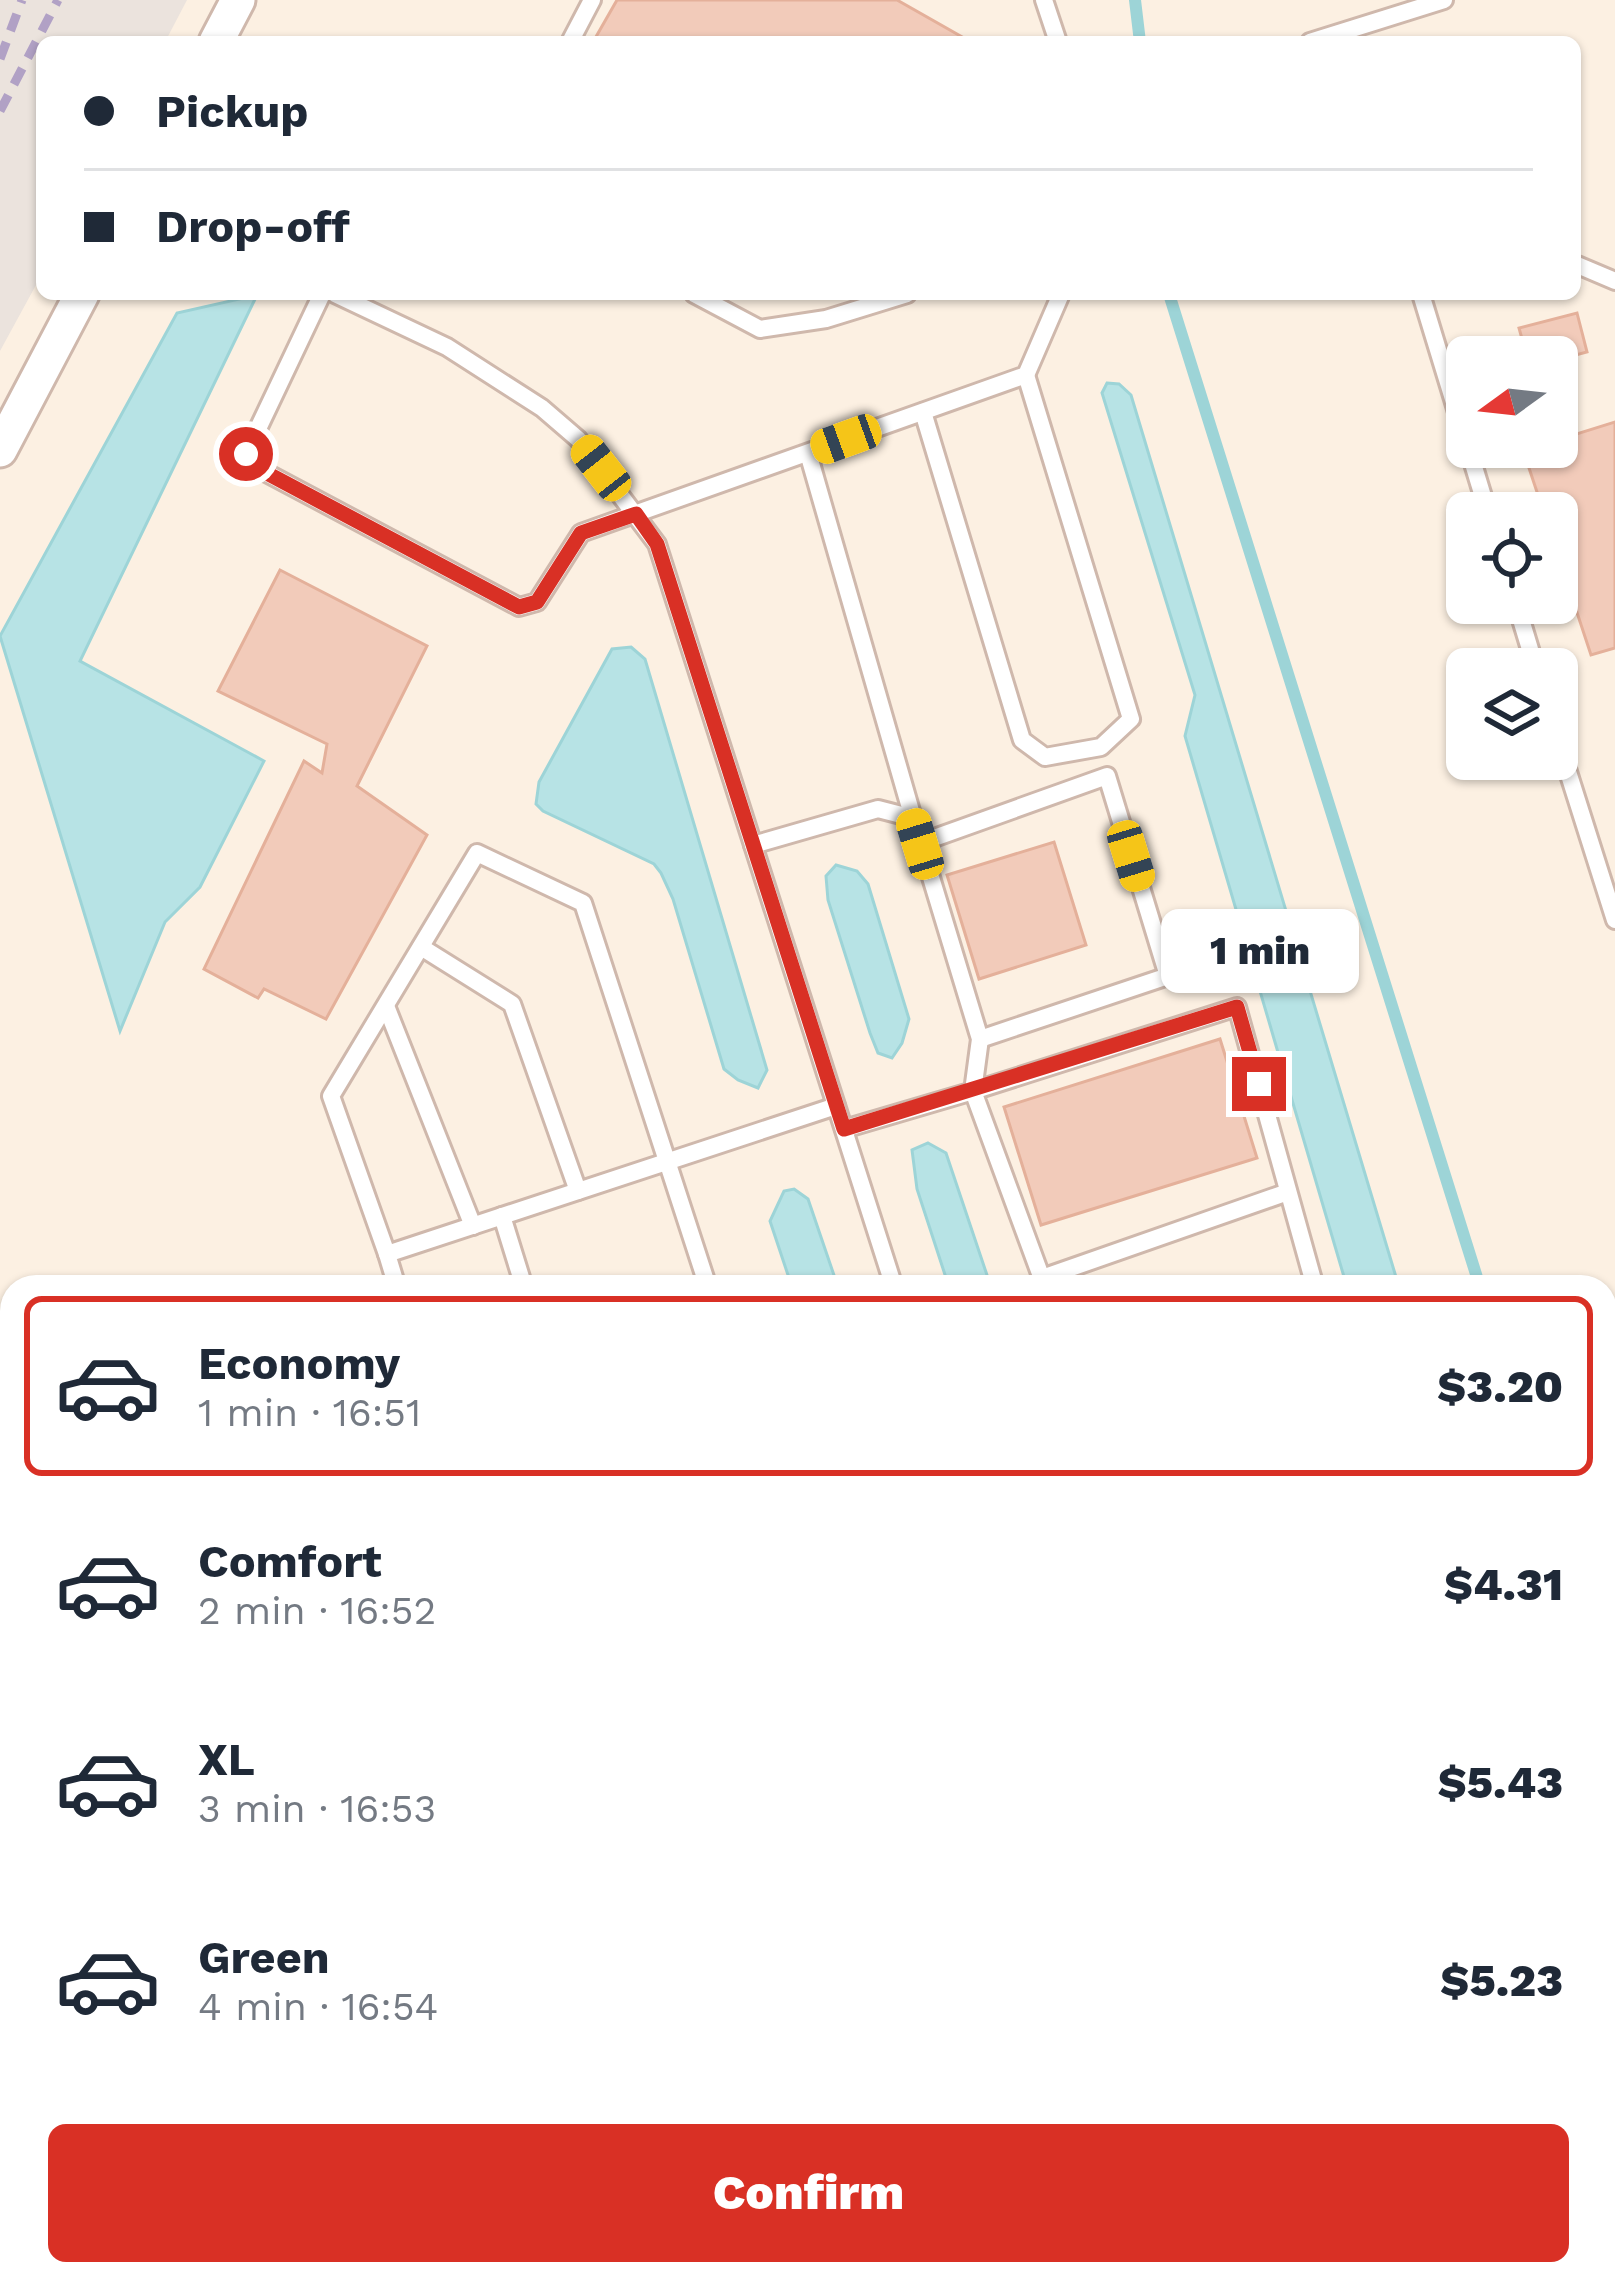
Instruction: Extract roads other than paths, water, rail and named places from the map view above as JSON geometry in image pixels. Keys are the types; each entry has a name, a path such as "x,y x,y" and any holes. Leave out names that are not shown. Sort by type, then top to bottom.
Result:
{"street":[{"path":"219,36 238,0"},
{"path":"0,450 79,300"}],"lane":[{"path":"573,36 592,0"},
{"path":"1044,0 1056,36"},
{"path":"1344,36 1444,0"},
{"path":"1581,267 1615,281"},
{"path":"319,300 246,454 261,470 519,607 537,602 581,533 1026,375"},
{"path":"348,300 447,347 542,408 578,439 657,544 890,1275"},
{"path":"705,300 760,329 826,319 888,300"},
{"path":"923,412 1022,740 1045,757 1101,747 1131,719 1026,375 1058,300"},
{"path":"1423,300 1446,376"},
{"path":"808,453 980,1039 973,1091 1040,1275"},
{"path":"920,844 1107,776 1168,976 980,1039"},
{"path":"1571,780 1615,920"},
{"path":"753,845 878,809 913,818"},
{"path":"393,1275 331,1096 477,853 583,903 704,1275"},
{"path":"421,946 512,1004 578,1191"},
{"path":"386,1006 473,1226"},
{"path":"844,1129 1237,1007 1312,1275"},
{"path":"387,1254 836,1106"},
{"path":"1065,1275 1288,1192"},
{"path":"502,1216 520,1275"}],"water":[{"path":"255,300 80,661 264,761 200,887 165,922 120,1031 0,636 177,313"},
{"path":"1107,383 1119,384 1131,395 1395,1275 1343,1275 1185,736 1195,695 1102,393"},
{"path":"631,647 645,659 767,1070 758,1088 724,1069 673,899 654,864 536,804 539,782 612,649"},
{"path":"836,865 857,871 868,884 909,1019 892,1058 878,1053 828,900 826,876"},
{"path":"928,1143 946,1153 987,1275 945,1275 917,1189 912,1150"},
{"path":"794,1189 808,1199 834,1275 788,1275 770,1221 784,1191"}],"waterway":[{"path":"1135,0 1139,36"},
{"path":"1171,300 1476,1275"}],"railway":[{"path":"0,59 22,0"},
{"path":"39,36 58,0"},
{"path":"0,111 36,42"}]}
